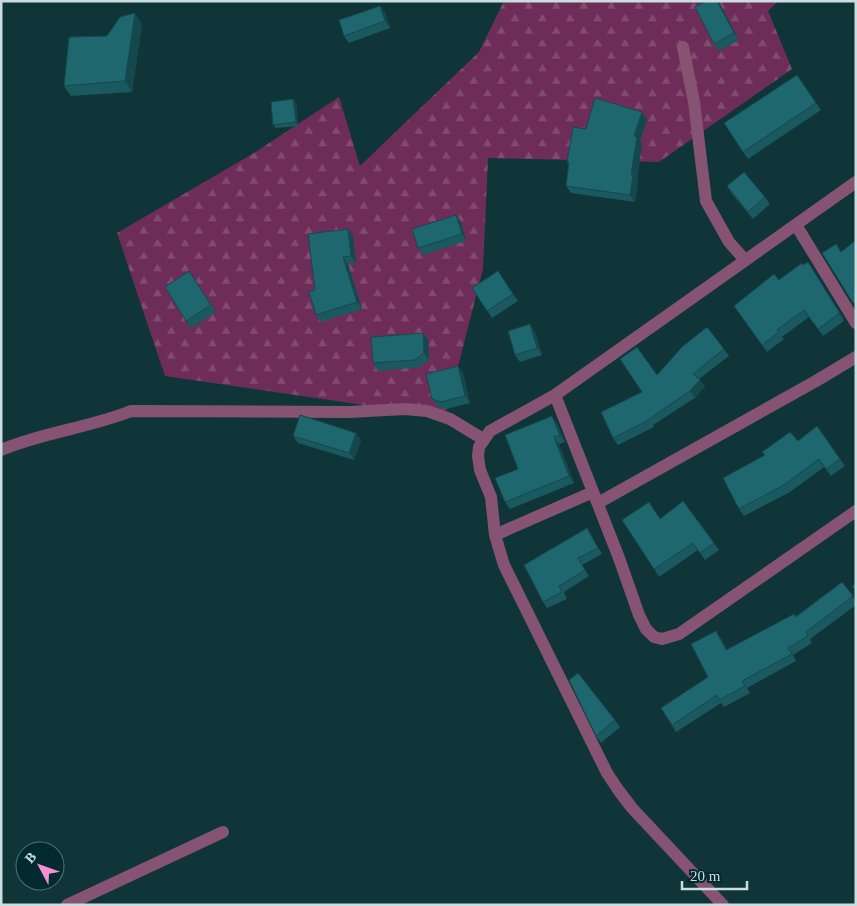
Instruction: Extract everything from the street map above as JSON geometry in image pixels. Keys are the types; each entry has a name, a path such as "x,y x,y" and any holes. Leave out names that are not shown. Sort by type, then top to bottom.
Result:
{"street":[{"path":"683,47 694,102 706,201 729,242 745,260"},
{"path":"723,905 632,808 618,791 607,773 504,565 495,534 491,497 480,470 479,447 490,431 555,395 856,182"},
{"path":"796,225 856,323"},
{"path":"495,534 595,498 808,386 856,357"},
{"path":"555,395 639,615 646,629 654,637 662,640 679,634 856,511"},
{"path":"1,450 21,442 108,420 131,411 427,411 450,419 484,439"},
{"path":"67,905 223,832"}],"green space":[{"path":"504,1 778,1 768,11 792,69 659,162 488,158 483,269 445,417 165,376 117,233 254,153 339,97 360,166 479,52"}],"building":[{"path":"706,1 717,1 734,33 714,44 695,7"},
{"path":"380,6 385,21 344,36 339,20"},
{"path":"135,13 125,81 64,86 69,37 107,36 120,17"},
{"path":"797,75 816,103 743,152 724,123"},
{"path":"595,98 642,112 634,136 637,137 630,195 566,186 569,162 567,162 573,127 586,129"},
{"path":"293,99 296,122 273,125 271,102"},
{"path":"744,172 765,197 748,212 727,186"},
{"path":"456,215 462,234 418,248 412,229"},
{"path":"348,229 351,256 343,257 357,302 316,315 309,292 315,290 308,234"},
{"path":"856,240 856,302 853,303 822,253 836,244 841,252"},
{"path":"808,262 839,314 818,329 804,310 777,330 779,332 762,345 734,306 774,274 779,280 802,263 803,265"},
{"path":"189,271 211,305 186,321 165,287"},
{"path":"498,271 513,294 487,311 472,288"},
{"path":"530,324 537,348 515,355 508,331"},
{"path":"707,327 724,349 693,374 700,380 690,391 649,420 613,438 601,412 642,392 620,359 637,347 657,375 682,347"},
{"path":"423,333 424,353 415,360 373,363 371,337"},
{"path":"458,366 465,396 441,402 432,399 426,374"},
{"path":"300,415 356,433 349,453 293,436"},
{"path":"552,416 560,435 554,437 569,476 505,502 495,478 518,469 505,435"},
{"path":"817,426 840,459 826,469 819,459 784,485 739,509 723,478 765,455 762,452 790,432 798,441"},
{"path":"683,501 714,543 700,553 693,543 654,569 622,520 649,502 660,519"},
{"path":"587,528 598,548 578,558 585,570 559,586 562,592 543,602 524,565"},
{"path":"842,582 853,596 806,632 808,636 788,648 792,654 742,681 745,686 719,700 717,695 672,725 661,708 708,677 691,644 716,631 726,650 794,614 796,617"},
{"path":"856,584 856,592 852,586"},
{"path":"578,673 615,720 596,736 569,680"}]}
